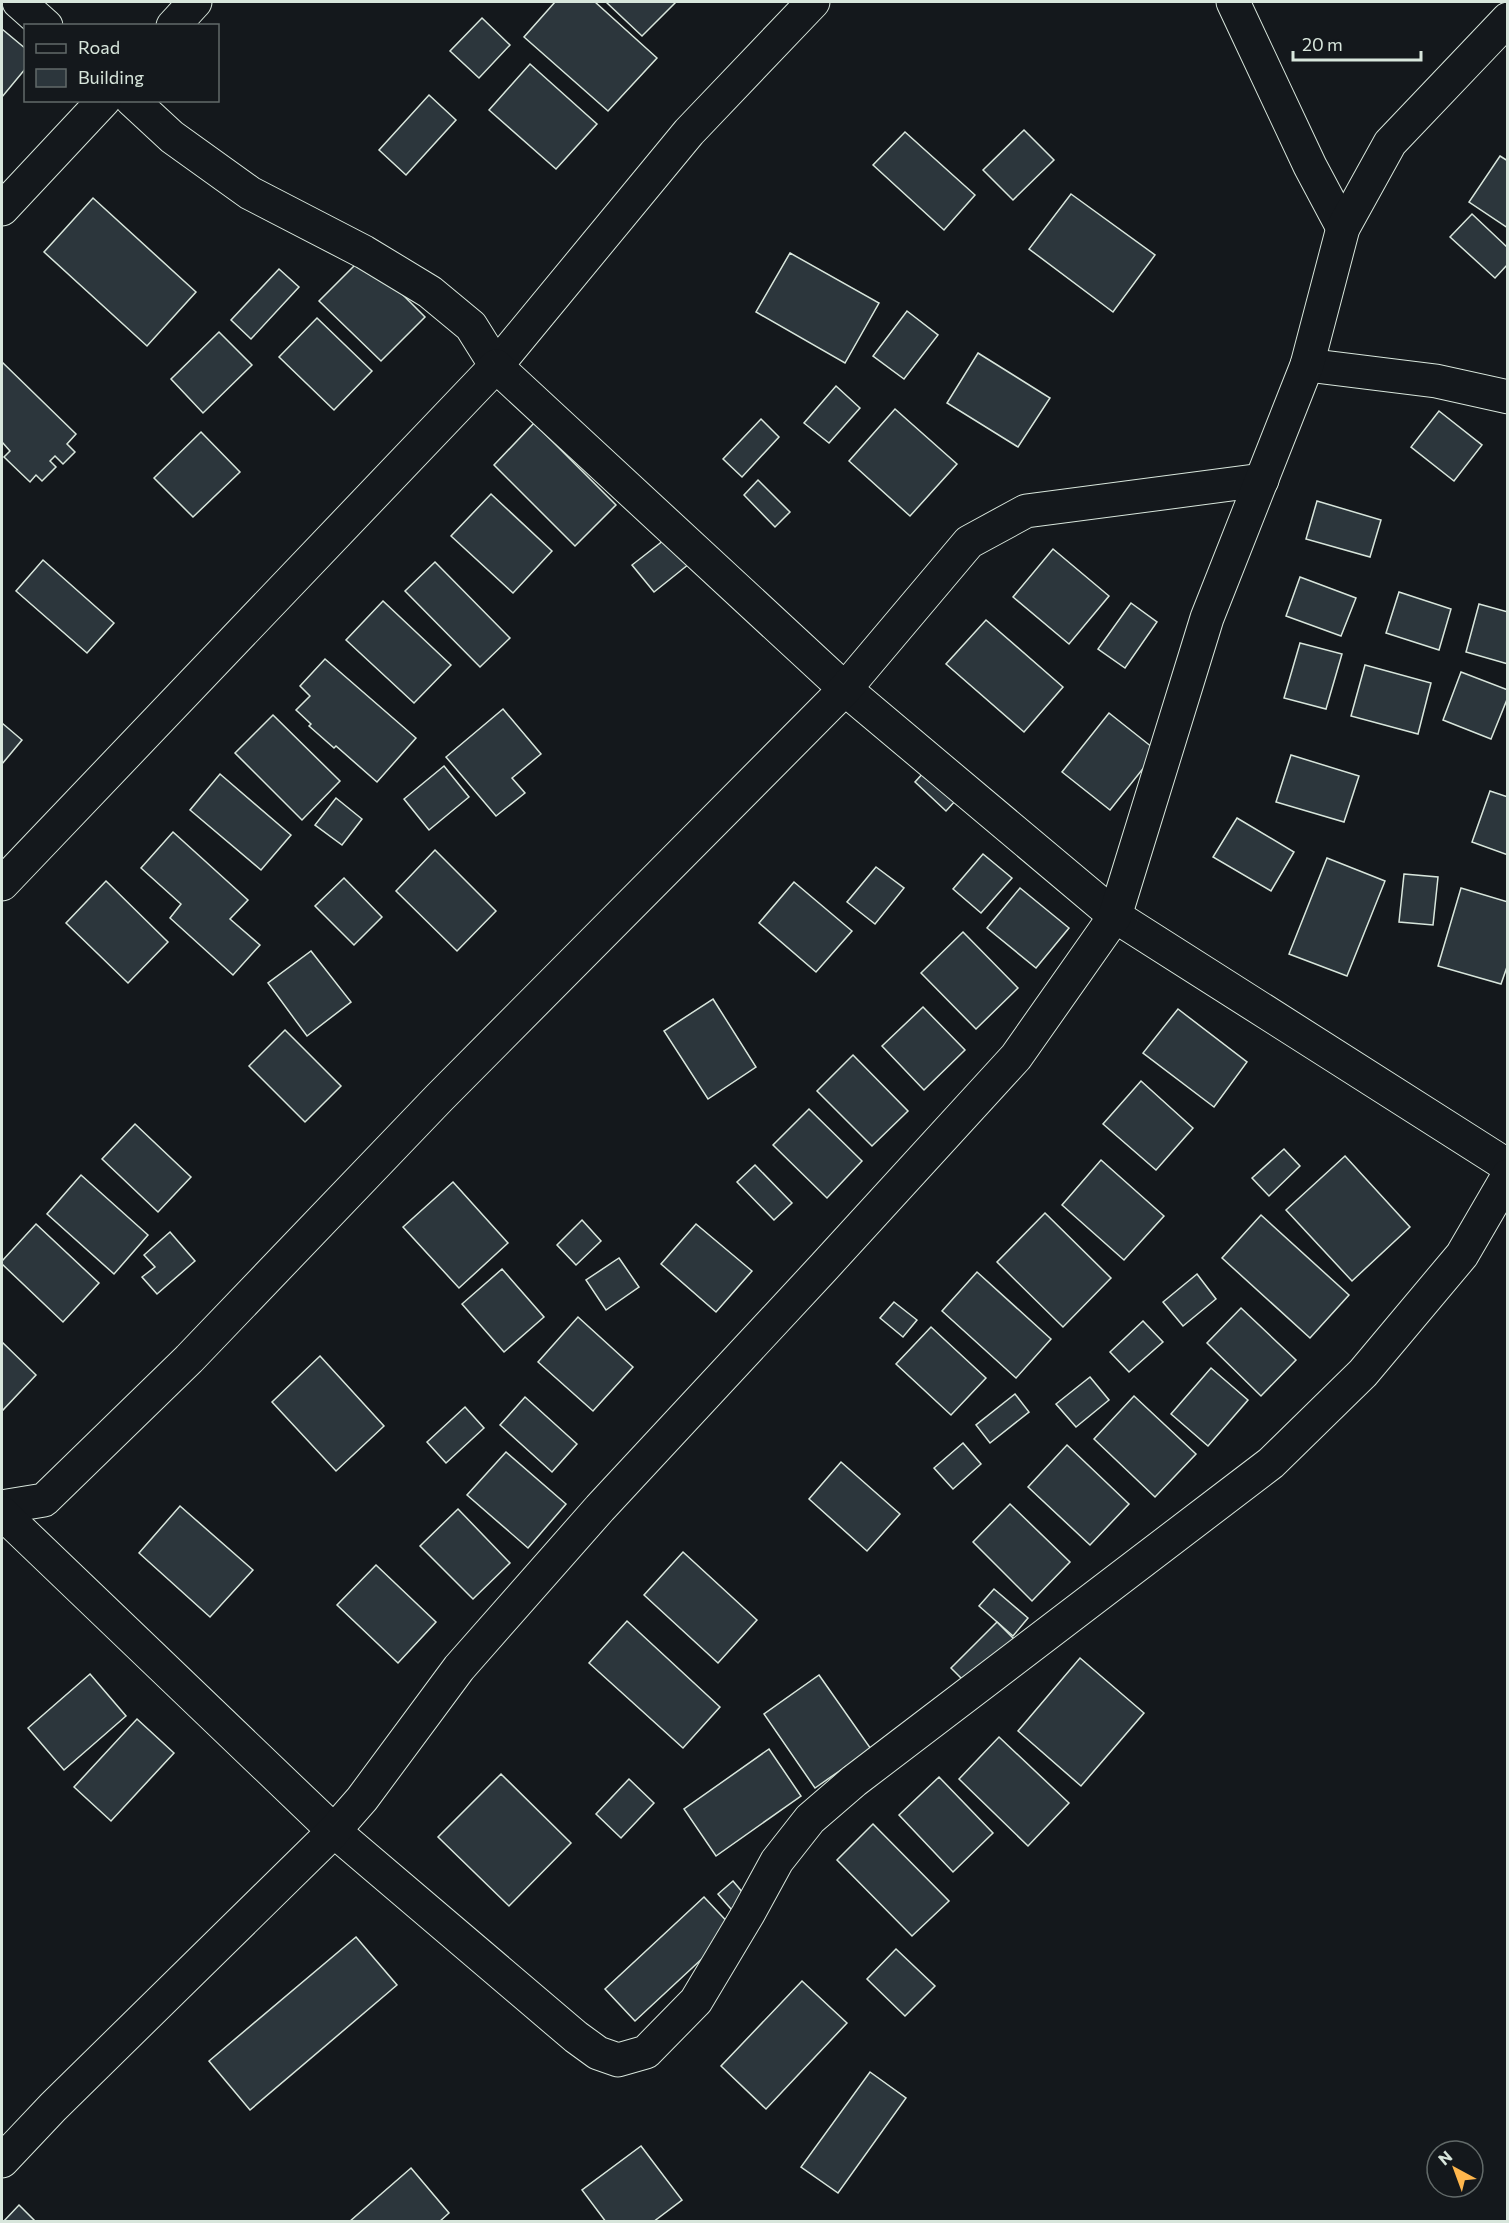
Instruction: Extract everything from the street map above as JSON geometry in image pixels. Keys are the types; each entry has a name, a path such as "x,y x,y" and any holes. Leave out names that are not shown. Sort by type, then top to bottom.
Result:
{"street":[{"path":"19,2 44,24"},
{"path":"175,24 195,2"},
{"path":"2,884 496,366 689,132 813,2"},
{"path":"1233,2 1310,166 1343,228"},
{"path":"2,2161 53,2107 334,1831 362,1799 459,1668 600,1508 1016,1058 1115,916 1207,618 1308,365 1343,228 1390,143 1508,19"},
{"path":"2,209 102,102"},
{"path":"134,102 172,137 250,193 364,252 430,292 471,326 496,366 845,689 1115,916 1508,1166"},
{"path":"1308,365 1436,381 1508,397"},
{"path":"2,1507 44,1500 189,1359 440,1098 845,689 969,542 1026,511 1262,480"},
{"path":"2,1514 334,1831 591,2048 618,2060 646,2052 696,2001 777,1861 810,1819 855,1781 1271,1463 1363,1373 1462,1255 1508,1176"}],"building":[{"path":"555,2 595,2 657,58 608,111 524,37"},
{"path":"606,2 676,2 642,36"},
{"path":"482,18 510,45 479,78 450,51"},
{"path":"2,29 24,47 24,70 2,97"},
{"path":"530,64 597,124 556,169 489,110"},
{"path":"429,95 456,120 406,175 379,150"},
{"path":"1024,130 1054,160 1013,200 983,170"},
{"path":"905,132 975,195 944,230 873,165"},
{"path":"1500,156 1508,161 1508,228 1469,202"},
{"path":"1071,194 1155,255 1113,312 1029,249"},
{"path":"93,198 196,292 147,346 44,252"},
{"path":"1472,214 1508,248 1508,264 1495,278 1450,237"},
{"path":"790,253 879,303 845,363 756,312"},
{"path":"364,256 425,317 381,361 319,301"},
{"path":"279,269 299,287 251,339 231,320"},
{"path":"907,311 938,335 904,379 873,356"},
{"path":"317,318 372,371 334,410 279,357"},
{"path":"219,332 252,365 203,413 171,379"},
{"path":"978,353 1050,398 1018,447 947,403"},
{"path":"2,362 76,434 67,444 75,452 63,464 55,456 50,461 56,467 42,481 36,475 30,482 4,457 10,451 2,442"},
{"path":"836,386 860,408 829,443 804,423"},
{"path":"895,409 957,464 910,516 849,461"},
{"path":"1439,411 1482,445 1454,481 1411,447"},
{"path":"761,419 779,437 742,477 723,459"},
{"path":"534,423 616,505 575,546 494,465"},
{"path":"201,432 240,472 193,517 154,478"},
{"path":"758,480 790,512 775,527 744,495"},
{"path":"491,494 552,551 513,593 451,536"},
{"path":"1317,501 1381,520 1370,557 1306,539"},
{"path":"673,533 694,560 654,592 632,565"},
{"path":"1053,549 1109,596 1069,644 1013,597"},
{"path":"43,560 114,623 87,653 16,591"},
{"path":"435,562 510,638 480,667 405,591"},
{"path":"1300,577 1356,598 1341,636 1286,616"},
{"path":"1399,592 1451,609 1439,650 1386,633"},
{"path":"383,601 451,665 414,703 346,640"},
{"path":"1131,603 1157,622 1125,668 1098,649"},
{"path":"1479,604 1508,612 1508,664 1466,652"},
{"path":"986,620 1063,687 1024,732 946,664"},
{"path":"1300,643 1342,654 1326,709 1284,698"},
{"path":"325,659 416,738 377,782 309,726 311,724 296,710 310,696 300,686"},
{"path":"1365,665 1431,683 1418,734 1351,716"},
{"path":"1461,672 1508,690 1508,697 1491,739 1443,720"},
{"path":"503,709 541,754 512,778 525,793 496,816 446,757"},
{"path":"1109,713 1157,751 1110,810 1062,772"},
{"path":"273,715 340,781 302,820 235,753"},
{"path":"2,723 22,740 2,764"},
{"path":"1291,755 1359,776 1344,822 1276,802"},
{"path":"935,760 966,789 946,811 915,782"},
{"path":"444,766 469,797 429,830 404,799"},
{"path":"220,774 291,835 261,870 190,810"},
{"path":"1490,791 1508,797 1508,855 1472,842"},
{"path":"336,798 362,819 342,845 315,825"},
{"path":"1237,818 1294,852 1271,891 1213,857"},
{"path":"173,832 248,900 230,919 260,945 233,975 170,918 181,904 141,868"},
{"path":"435,850 496,911 457,951 396,891"},
{"path":"983,854 1012,878 981,913 953,889"},
{"path":"1327,858 1385,881 1347,976 1289,954"},
{"path":"876,867 904,888 875,924 847,902"},
{"path":"1404,874 1438,877 1433,925 1399,922"},
{"path":"344,878 382,917 354,945 315,906"},
{"path":"106,881 168,942 128,983 66,923"},
{"path":"794,882 852,931 816,972 759,923"},
{"path":"1020,888 1069,928 1036,968 987,928"},
{"path":"1461,888 1508,902 1508,964 1501,984 1438,966"},
{"path":"963,932 1018,988 976,1029 921,973"},
{"path":"311,951 351,1002 307,1036 268,983"},
{"path":"713,999 756,1067 708,1099 664,1031"},
{"path":"923,1007 965,1050 924,1090 882,1046"},
{"path":"1178,1009 1247,1062 1214,1107 1143,1053"},
{"path":"285,1030 341,1086 305,1122 249,1066"},
{"path":"853,1055 908,1111 872,1146 817,1091"},
{"path":"1141,1081 1193,1128 1156,1170 1103,1124"},
{"path":"809,1109 862,1161 827,1198 773,1145"},
{"path":"135,1124 191,1177 158,1212 102,1159"},
{"path":"1284,1149 1300,1166 1269,1196 1252,1178"},
{"path":"1345,1156 1410,1227 1352,1281 1286,1210"},
{"path":"1101,1160 1164,1216 1124,1260 1062,1205"},
{"path":"755,1165 792,1203 774,1220 737,1182"},
{"path":"81,1175 148,1235 114,1274 47,1214"},
{"path":"453,1182 508,1243 459,1288 403,1227"},
{"path":"1045,1213 1111,1278 1063,1327 997,1262"},
{"path":"1261,1215 1349,1295 1310,1338 1222,1258"},
{"path":"582,1220 601,1241 576,1265 557,1245"},
{"path":"36,1224 99,1283 63,1322 2,1264 2,1261"},
{"path":"696,1224 752,1271 716,1312 661,1264"},
{"path":"170,1232 195,1261 157,1294 142,1277 155,1267 144,1255"},
{"path":"619,1258 639,1287 606,1310 586,1280"},
{"path":"502,1269 544,1317 504,1352 462,1304"},
{"path":"977,1272 1051,1339 1016,1378 942,1311"},
{"path":"1197,1274 1216,1299 1183,1326 1163,1302"},
{"path":"894,1302 917,1320 903,1337 880,1318"},
{"path":"1241,1308 1296,1360 1261,1396 1207,1343"},
{"path":"578,1317 633,1367 593,1411 538,1362"},
{"path":"1143,1321 1163,1342 1129,1372 1110,1352"},
{"path":"931,1327 986,1378 951,1415 896,1364"},
{"path":"2,1342 36,1375 2,1411"},
{"path":"320,1356 384,1426 336,1471 272,1402"},
{"path":"1211,1368 1248,1400 1208,1446 1171,1414"},
{"path":"1090,1377 1109,1400 1076,1427 1056,1404"},
{"path":"1015,1394 1029,1412 990,1443 976,1425"},
{"path":"1134,1396 1196,1454 1155,1497 1094,1439"},
{"path":"525,1397 577,1444 552,1472 500,1425"},
{"path":"465,1407 484,1428 446,1463 427,1442"},
{"path":"963,1443 981,1464 953,1489 934,1468"},
{"path":"1067,1445 1129,1504 1090,1545 1028,1487"},
{"path":"506,1452 566,1504 528,1548 467,1495"},
{"path":"841,1462 900,1514 867,1551 809,1499"},
{"path":"1010,1504 1070,1562 1032,1601 973,1542"},
{"path":"180,1506 253,1570 210,1617 139,1553"},
{"path":"458,1509 510,1563 473,1599 420,1546"},
{"path":"683,1552 757,1620 718,1663 644,1595"},
{"path":"376,1565 436,1622 398,1663 337,1605"},
{"path":"994,1589 1028,1618 1013,1636 979,1606"},
{"path":"627,1621 720,1707 683,1748 589,1663"},
{"path":"997,1622 1021,1646 975,1692 951,1668"},
{"path":"1080,1658 1144,1713 1081,1786 1018,1731"},
{"path":"90,1674 126,1716 64,1770 28,1728"},
{"path":"819,1675 871,1749 815,1788 764,1714"},
{"path":"137,1719 174,1753 111,1821 74,1787"},
{"path":"999,1737 1069,1803 1028,1846 959,1779"},
{"path":"769,1749 801,1796 716,1856 684,1809"},
{"path":"501,1774 571,1843 509,1906 438,1837"},
{"path":"939,1777 993,1833 953,1872 899,1815"},
{"path":"629,1779 654,1803 621,1838 596,1814"},
{"path":"873,1824 949,1901 912,1936 837,1860"},
{"path":"733,1881 759,1912 744,1924 718,1894"},
{"path":"704,1897 734,1929 635,2021 605,1989"},
{"path":"356,1937 397,1985 250,2110 209,2061"},
{"path":"896,1949 935,1986 905,2016 867,1979"},
{"path":"802,1981 847,2023 766,2109 721,2066"},
{"path":"870,2072 906,2098 838,2193 801,2167"},
{"path":"641,2146 682,2200 653,2222 606,2222 582,2190"},
{"path":"411,2168 449,2213 439,2222 349,2222"},
{"path":"19,2205 36,2222 3,2222"}]}
